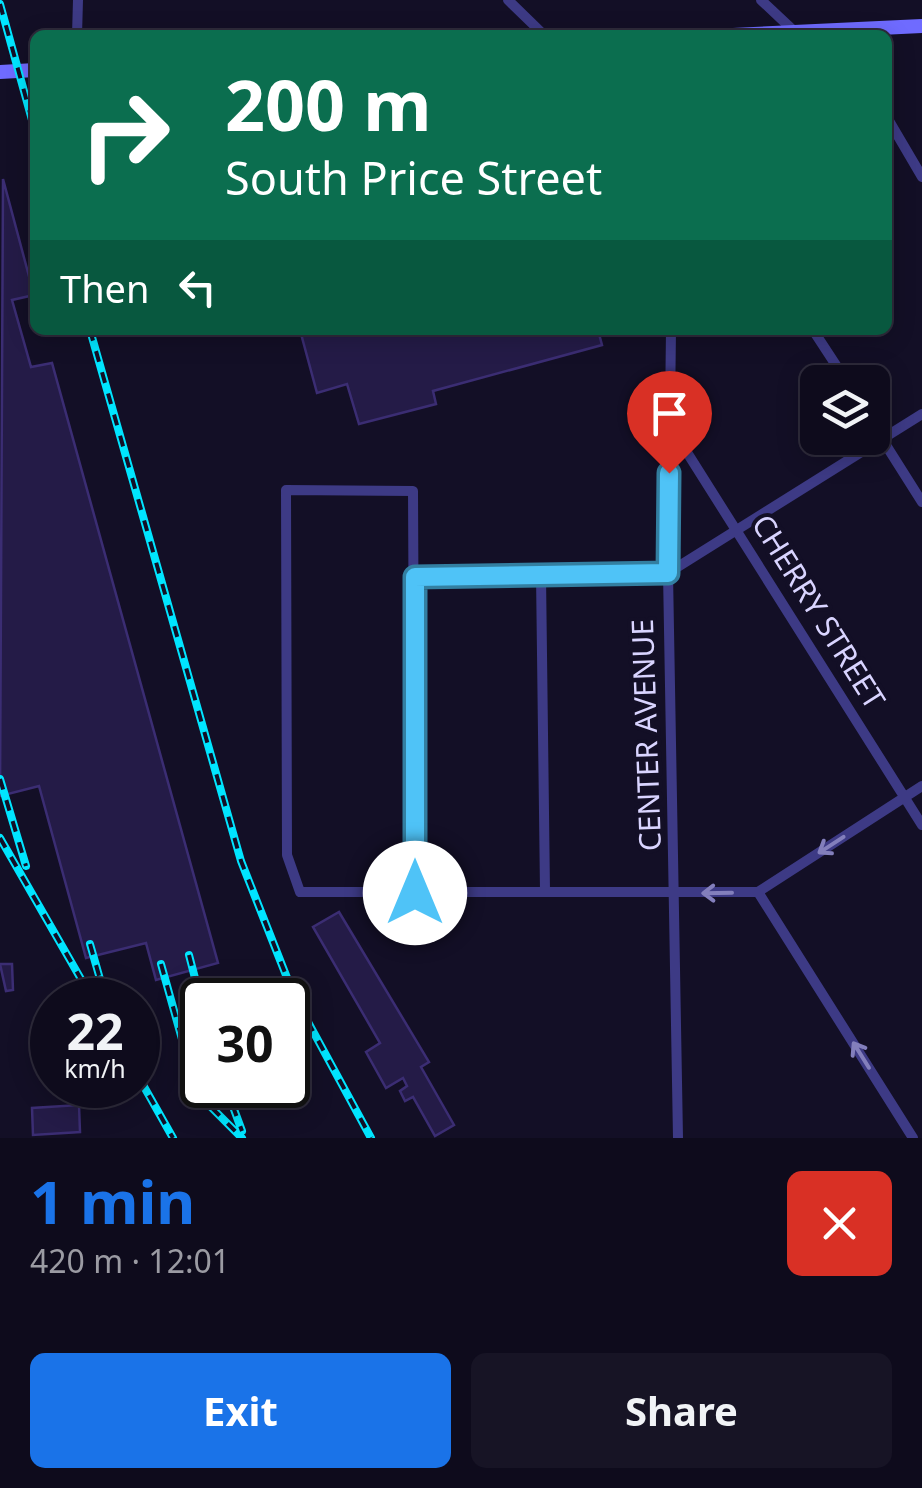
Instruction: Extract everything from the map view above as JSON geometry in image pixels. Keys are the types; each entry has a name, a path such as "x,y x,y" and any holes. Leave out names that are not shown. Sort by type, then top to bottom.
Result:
{"street":[{"path":"78,0 78,30"},
{"path":"508,0 539,30"},
{"path":"761,0 792,30"},
{"path":"873,30 922,26"},
{"path":"0,72 30,70"},
{"path":"892,126 922,177"},
{"name":"CENTER AVENUE","path":"671,335 668,573 678,1138"},
{"path":"816,335 835,365"},
{"path":"890,433 922,414"},
{"name":"CHERRY STREET","path":"670,426 922,826"},
{"path":"890,451 922,502"},
{"path":"415,577 668,573 855,455"},
{"path":"415,893 413,491 286,490 287,856 300,892 415,893 545,890 758,892 922,786"},
{"path":"541,575 545,890"},
{"path":"758,892 913,1138"}],"building":[{"path":"3,179 30,280 30,296 12,300 31,367 52,363 218,963 160,979 155,978 146,943 86,958 39,786 0,796"},
{"path":"301,335 599,335 602,345 433,391 436,404 359,424 347,384 317,393"},
{"path":"339,912 429,1062 421,1067 454,1125 435,1136 413,1097 405,1101 400,1091 407,1086 403,1078 386,1088 366,1052 380,1043 313,927"},
{"path":"0,964 12,964 13,990 6,991"},
{"path":"32,1108 79,1108 80,1132 33,1135"}],"railway":[{"path":"0,4 30,113"},
{"path":"91,335 241,861 295,998 371,1138"},
{"path":"0,779 26,866"},
{"path":"0,838 80,978"},
{"path":"90,944 100,978"},
{"path":"189,955 195,978"},
{"path":"161,964 192,1075 205,1101 242,1138"},
{"path":"156,1108 173,1138"},
{"path":"234,1108 242,1131"}],"route":[{"path":"415,893 415,577 668,573 669,473"}]}
